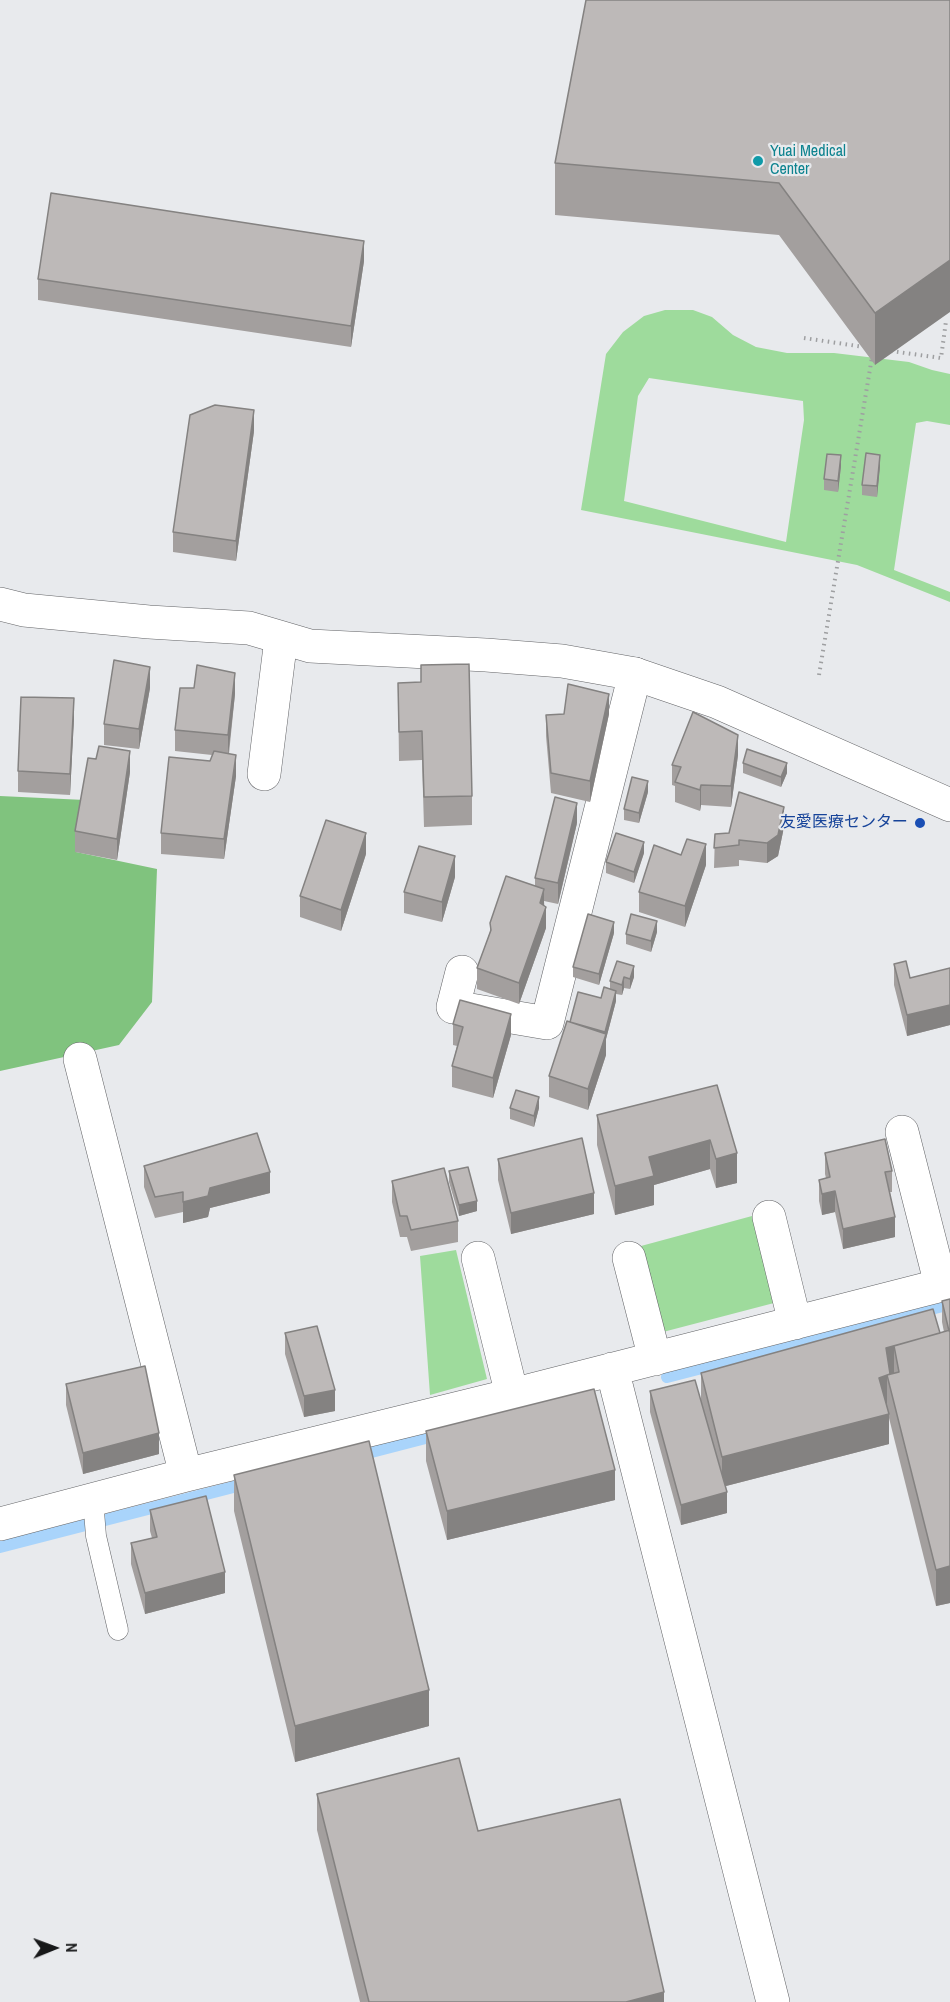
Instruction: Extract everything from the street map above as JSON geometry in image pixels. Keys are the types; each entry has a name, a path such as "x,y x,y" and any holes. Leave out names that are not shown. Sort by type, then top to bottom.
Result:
{"street":[{"path":"0,604 24,610 138,621 249,628 310,646 562,661 635,674 717,702 950,805"},
{"path":"264,774 282,639"},
{"path":"462,972 453,1007 547,1023 635,674"},
{"path":"80,1059 186,1475"},
{"path":"0,1524 945,1284 902,1132"},
{"path":"769,1217 795,1323"},
{"path":"478,1258 512,1395"},
{"path":"629,1258 655,1359"},
{"path":"612,1370 773,2002"}],"lane":[{"path":"93,1499 96,1536 118,1630"}],"path":[{"path":"885,350 941,358 946,321"},
{"path":"804,338 874,349 861,414 819,675"}],"green space":[{"path":"665,310 693,310 712,317 733,335 756,347 787,353 834,353 909,362 950,374 950,425 927,421 916,423 894,570 950,592 950,602 857,565 581,510 606,354 623,332 644,316","holes":["649,378 803,401 804,420 786,542 624,501 638,396"]},
{"path":"0,796 85,800 76,852 157,869 152,1002 119,1045 0,1071"},
{"path":"752,1216 774,1303 663,1332 641,1246"},
{"path":"456,1250 487,1379 430,1395 420,1256"}],"building":[{"name":"Yuai Medical Center","path":"586,0 950,0 950,260 875,313 779,183 555,163"},
{"path":"51,193 364,241 351,326 38,279"},
{"path":"215,405 254,410 236,541 173,532 190,415"},
{"path":"866,453 880,455 877,486 862,485"},
{"path":"827,454 841,455 838,481 824,479"},
{"path":"114,660 150,667 139,729 104,724"},
{"path":"469,664 472,796 424,797 422,731 399,732 398,683 421,682 421,665"},
{"path":"197,665 235,673 228,735 175,730 180,688 194,688"},
{"path":"568,684 609,694 590,781 551,773 546,715 564,714"},
{"path":"21,697 74,698 70,774 18,771"},
{"path":"693,712 738,735 731,786 701,785 700,790 675,782 681,767 672,765"},
{"path":"99,746 130,751 117,839 75,831 88,758 96,759"},
{"path":"747,749 787,763 781,777 743,763"},
{"path":"214,751 236,755 224,839 161,833 169,757 210,761"},
{"path":"632,777 648,781 639,813 624,809"},
{"path":"739,792 784,807 778,835 767,843 739,840 739,845 714,848 715,834 729,833"},
{"path":"555,797 577,803 558,883 535,878"},
{"path":"326,820 366,833 341,910 300,896"},
{"path":"616,833 644,842 634,872 606,862"},
{"path":"687,839 706,844 685,906 639,892 654,845 681,855"},
{"path":"419,846 455,856 442,902 404,892"},
{"path":"506,876 544,889 540,903 546,907 519,983 477,968 491,930 490,923"},
{"path":"588,914 614,922 599,974 573,967"},
{"path":"631,914 657,921 651,941 626,934"},
{"path":"617,961 634,966 630,979 624,977 622,985 610,981"},
{"path":"906,961 910,978 950,968 950,1005 907,1015 894,964"},
{"path":"604,987 616,991 605,1032 570,1022 578,992 601,998"},
{"path":"460,1000 511,1014 493,1078 452,1066 463,1027 453,1024"},
{"path":"567,1021 606,1034 588,1089 549,1076"},
{"path":"717,1085 737,1153 716,1159 710,1140 649,1157 654,1176 615,1186 597,1115"},
{"path":"516,1090 539,1097 534,1116 510,1108"},
{"path":"257,1133 270,1172 210,1188 208,1196 183,1202 183,1192 155,1197 144,1166"},
{"path":"582,1138 594,1193 511,1213 498,1159"},
{"path":"885,1139 892,1171 885,1172 895,1217 843,1229 835,1191 822,1194 819,1180 830,1177 825,1153"},
{"path":"468,1167 477,1201 459,1205 449,1171"},
{"path":"444,1168 458,1221 411,1230 407,1216 400,1216 392,1181"},
{"path":"950,1299 950,1330 949,1331 942,1301"},
{"path":"933,1309 940,1333 886,1348 890,1374 879,1378 889,1414 722,1457 701,1373"},
{"path":"317,1326 335,1390 304,1396 285,1333"},
{"path":"950,1330 950,1566 936,1570 887,1375 899,1372 894,1346"},
{"path":"145,1366 159,1433 83,1453 66,1384"},
{"path":"695,1380 727,1492 681,1505 650,1391"},
{"path":"594,1389 615,1470 447,1511 426,1431"},
{"path":"369,1441 429,1690 295,1726 234,1475"},
{"path":"206,1496 225,1572 145,1593 131,1543 157,1537 150,1510"},
{"path":"459,1758 478,1831 620,1799 664,1992 626,2002 369,2002 317,1794"}],"waterway":[{"path":"667,1377 950,1304"},
{"path":"356,1456 441,1434"},
{"path":"0,1547 249,1483"}],"place":[{"name":"Yuai Medical Center","path":"758,161"},
{"name":"友愛医療センター","path":"920,823"}]}
